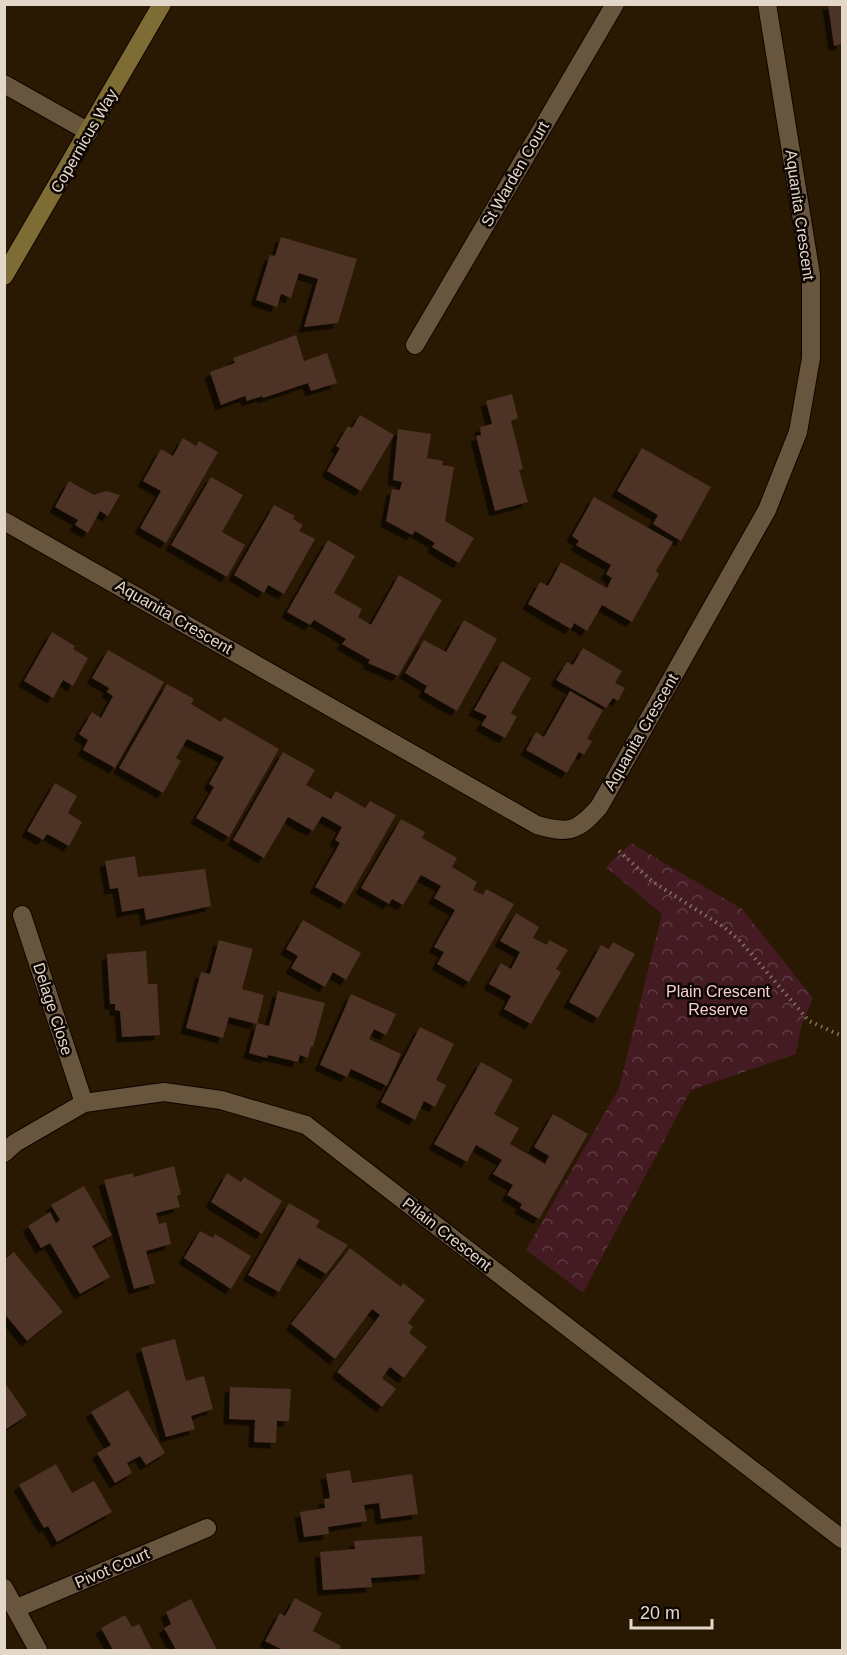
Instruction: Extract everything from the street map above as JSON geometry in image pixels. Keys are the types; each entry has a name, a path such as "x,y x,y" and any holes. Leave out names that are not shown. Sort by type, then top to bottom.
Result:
{"street":[{"name":"Copernicus Way","path":"4,276 162,4"},
{"name":"St Warden Court","path":"415,345 615,4"},
{"name":"Aquanita Crescent","path":"4,521 537,825 558,831 579,827 599,807 767,510 798,432 811,358 811,275 767,4"},
{"path":"4,84 89,132"},
{"name":"Delage Close","path":"22,915 84,1102"},
{"name":"Pilain Crescent","path":"4,1153 15,1143 84,1102 164,1092 220,1100 306,1125 843,1539"},
{"name":"Pivot Court","path":"17,1608 207,1528"},
{"path":"4,1588 38,1650"}],"path":[{"path":"619,851 648,878 725,928 740,941 809,1021 843,1036"}],"green space":[{"name":"Plain Crescent Reserve","path":"631,843 742,909 813,998 801,1027 796,1054 691,1090 583,1293 526,1250 619,1088 662,914 606,867"}],"building":[{"path":"828,4 842,4 842,44 834,46"},
{"path":"281,237 357,259 338,323 304,327 318,279 299,273 291,298 281,294 277,307 256,300 270,255 275,256"},
{"path":"296,335 304,361 327,353 337,383 311,391 308,383 263,398 262,396 247,401 245,396 221,405 210,372 235,363 233,358"},
{"path":"512,394 518,418 511,421 523,469 519,470 528,502 495,511 476,436 481,435 480,427 492,424 486,401"},
{"path":"360,415 394,435 361,491 327,471 340,448 336,446 348,426 352,428"},
{"path":"398,429 431,434 427,458 443,461 442,465 454,467 445,521 474,538 459,563 432,547 435,543 415,531 412,535 386,521 392,489 400,490 402,482 393,480"},
{"path":"183,438 196,446 199,441 218,452 166,543 140,528 161,491 143,481 161,449 173,456"},
{"path":"642,448 711,487 681,541 653,524 658,515 617,491"},
{"path":"211,477 243,495 222,532 245,545 227,577 171,545"},
{"path":"69,481 94,495 106,491 120,495 108,516 100,511 88,533 75,525 78,520 55,507"},
{"path":"594,497 673,542 656,571 659,574 632,622 602,605 587,631 574,623 571,629 528,604 540,582 548,586 561,562 607,588 612,578 606,574 611,565 576,545 579,541 572,536"},
{"path":"274,505 295,516 293,519 303,525 299,531 315,539 284,594 268,585 264,593 234,575"},
{"path":"328,540 355,556 334,593 362,609 358,617 371,625 399,575 442,600 398,676 368,663 370,660 342,644 346,639 314,620 310,625 287,612"},
{"path":"464,620 497,639 457,711 424,692 427,686 405,673 424,640 446,652"},
{"path":"52,632 75,646 73,649 88,658 73,686 63,680 53,698 24,681"},
{"path":"583,648 622,671 615,683 625,688 618,701 613,698 606,708 556,680 567,662 573,665"},
{"path":"108,650 164,682 115,768 83,750 88,740 79,734 92,712 101,718 113,696 107,692 109,688 92,678"},
{"path":"502,661 531,678 511,713 517,717 505,738 481,725 487,716 474,710"},
{"path":"167,684 194,699 191,704 221,722 224,717 279,749 229,837 196,818 214,787 209,784 224,757 187,739 176,758 181,761 163,793 119,768"},
{"path":"570,691 603,710 587,739 592,741 584,755 579,752 567,773 526,750 536,732 544,737"},
{"path":"283,752 315,770 306,785 331,799 336,791 365,808 370,801 396,815 345,904 315,887 340,843 335,840 342,827 322,816 313,831 288,817 264,858 233,840"},
{"path":"55,783 77,796 68,813 82,822 69,846 47,834 43,840 27,831"},
{"path":"401,819 425,832 422,838 457,858 452,867 477,882 473,890 483,895 486,889 514,904 469,982 437,964 444,952 434,947 455,910 434,898 441,886 421,875 403,905 392,899 389,904 361,888"},
{"path":"135,856 138,877 205,869 211,906 146,920 144,908 122,912 118,888 110,889 105,861"},
{"path":"516,913 539,927 533,938 547,945 549,940 568,950 556,969 561,972 531,1024 504,1009 511,996 489,984 501,963 511,969 520,952 500,941"},
{"path":"303,920 361,953 346,980 333,972 325,987 291,968 298,956 286,949"},
{"path":"219,940 253,949 242,989 264,995 257,1024 229,1017 223,1038 186,1028 201,972 210,974"},
{"path":"613,942 635,954 598,1018 569,1002 601,945 609,949"},
{"path":"146,951 148,984 157,984 160,1035 122,1037 120,1011 115,1010 115,1004 110,1004 107,954"},
{"path":"278,991 325,1003 308,1058 300,1055 298,1062 249,1053 257,1023 269,1026"},
{"path":"351,994 396,1014 386,1035 374,1029 369,1039 401,1054 387,1086 351,1069 347,1077 320,1065"},
{"path":"420,1027 454,1044 436,1080 446,1085 435,1107 424,1101 415,1120 381,1102"},
{"path":"481,1062 513,1080 494,1114 519,1128 510,1144 545,1164 549,1156 534,1147 553,1114 588,1134 539,1219 520,1208 522,1204 507,1195 513,1185 493,1174 502,1160 476,1145 467,1162 434,1144"},
{"path":"174,1166 181,1194 177,1196 180,1207 156,1213 159,1224 166,1222 171,1244 146,1251 155,1283 134,1289 104,1180 133,1173 134,1177"},
{"path":"227,1173 241,1182 244,1177 282,1201 262,1234 211,1202"},
{"path":"84,1186 112,1235 92,1246 110,1277 80,1294 50,1243 41,1248 28,1226 50,1212 56,1223 60,1220 51,1205"},
{"path":"289,1203 320,1221 316,1227 348,1245 326,1274 299,1258 279,1292 248,1275"},
{"path":"200,1231 213,1238 215,1234 251,1256 231,1289 184,1258"},
{"path":"350,1248 401,1287 403,1283 425,1300 408,1323 413,1327 409,1333 427,1347 404,1378 390,1367 382,1378 396,1389 382,1407 337,1372 380,1315 372,1309 335,1359 291,1324"},
{"path":"14,1252 63,1312 27,1341 4,1313 4,1260"},
{"path":"175,1339 186,1381 204,1376 213,1409 191,1416 195,1429 166,1437 141,1348"},
{"path":"5,1383 27,1415 5,1430"},
{"path":"230,1387 291,1389 289,1421 277,1421 276,1443 254,1442 255,1420 229,1419"},
{"path":"128,1390 165,1453 146,1465 140,1456 127,1463 132,1473 115,1483 97,1453 111,1445 91,1412"},
{"path":"56,1464 72,1493 94,1481 112,1512 57,1542 48,1526 44,1528 19,1485"},
{"path":"350,1470 352,1483 412,1474 418,1514 381,1519 379,1503 364,1505 367,1521 328,1527 329,1534 304,1537 300,1512 325,1508 324,1499 330,1498 326,1474"},
{"path":"422,1536 425,1574 371,1578 372,1587 323,1590 320,1552 355,1549 354,1541"},
{"path":"295,1598 322,1613 313,1631 341,1646 339,1650 283,1650 265,1641 280,1613 285,1616"},
{"path":"191,1599 217,1650 176,1650 164,1628 171,1624 166,1612"},
{"path":"125,1615 132,1627 139,1624 152,1650 113,1650 101,1628"}]}
